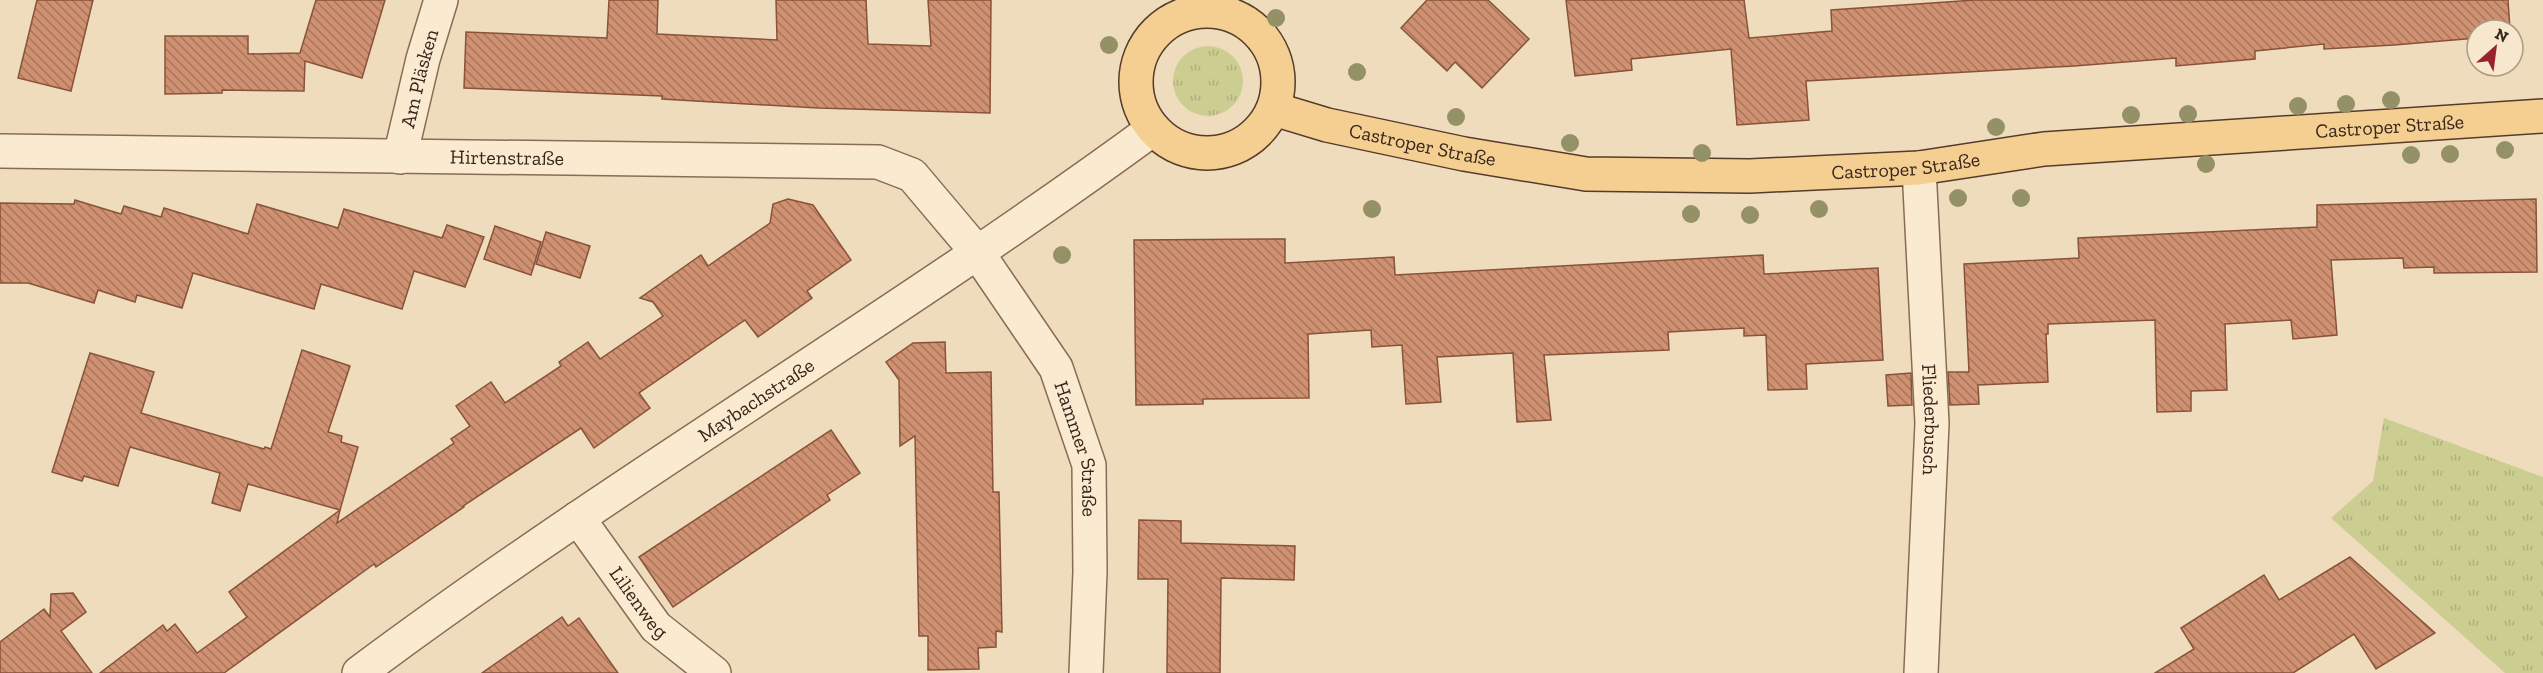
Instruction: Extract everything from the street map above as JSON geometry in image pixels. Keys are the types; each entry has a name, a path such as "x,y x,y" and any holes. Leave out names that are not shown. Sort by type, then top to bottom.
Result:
{"main road":[{"path":"1172,9 1219,12 1239,18 1256,30 1270,47 1277,67 1278,88 1274,109 1263,127 1248,141 1229,151 1209,154 1188,152 1168,143 1153,129 1141,110 1136,89 1137,67 1145,46 1159,30 1172,9"},
{"name":"Castroper Straße","path":"1274,109 1327,126 1464,154 1586,174 1750,176 1919,168 2044,149 2543,116"}],"street":[{"name":"Am Pläsken","path":"400,157 423,59 441,0"},
{"name":"Maybachstraße","path":"363,672 578,518 1064,194 1153,129"},
{"name":"Hirtenstraße","path":"0,151 878,162 912,175 977,252"},
{"name":"Fliederbusch","path":"1919,168 1932,423 1921,672"},
{"name":"Hammer Straße","path":"977,252 1056,368 1089,465 1090,572 1086,673"},
{"name":"Lilienweg","path":"578,518 656,627 714,673"}],"green space":[{"path":"1208,46 1221,49 1233,56 1240,68 1243,81 1240,94 1233,106 1221,113 1208,116 1195,113 1183,106 1176,94 1173,81 1176,68 1183,56 1195,49"},
{"path":"2384,418 2543,477 2543,673 2505,673 2331,518 2373,481"}],"building":[{"path":"37,0 93,0 71,91 18,78"},
{"path":"316,0 385,0 362,78 305,61 304,91 222,90 222,93 165,94 165,36 248,36 248,54 300,53"},
{"path":"609,0 658,0 657,34 777,40 776,0 866,0 868,44 931,46 928,0 991,0 990,113 818,108 662,99 662,96 464,88 466,32 607,38"},
{"path":"1427,0 1488,0 1529,39 1482,88 1455,62 1447,71 1401,28"},
{"path":"1566,0 1744,0 1749,38 1832,31 1831,10 1975,0 2508,0 2509,18 2465,18 2465,39 2324,49 2324,44 2255,51 2255,59 2176,66 2176,58 1806,81 1809,120 1737,125 1731,49 1631,59 1632,70 1575,76"},
{"path":"788,199 813,205 851,260 807,291 812,298 758,337 745,320 639,393 650,408 594,448 581,428 376,567 374,564 224,673 100,673 163,625 167,631 175,624 197,653 247,617 229,592 340,510 337,523 454,443 451,439 470,426 456,406 491,382 505,403 561,366 559,362 588,342 600,359 663,316 653,302 640,298 701,255 708,266 770,223 773,204"},
{"path":"2536,199 2537,272 2434,273 2434,267 2404,268 2403,258 2331,260 2337,335 2293,339 2291,320 2225,324 2227,390 2191,391 2191,411 2157,412 2155,320 2048,324 2048,334 2046,334 2048,382 1978,385 1979,404 1950,405 1948,372 1969,372 1964,264 2079,258 2078,238 2317,227 2317,205"},
{"path":"75,200 121,214 124,206 161,217 164,208 248,234 257,204 338,228 344,209 442,238 447,225 484,237 465,287 414,271 402,309 321,284 314,309 193,273 182,308 137,295 135,302 98,290 94,303 28,283 0,283 0,203 74,204"},
{"path":"495,226 541,242 531,275 484,259"},
{"path":"546,232 590,246 580,278 536,264"},
{"path":"1285,239 1285,263 1394,257 1395,275 1763,255 1764,274 1878,268 1883,360 1806,364 1807,389 1768,390 1766,335 1744,336 1744,328 1668,332 1669,350 1544,355 1551,420 1517,422 1513,353 1437,357 1441,402 1406,404 1402,345 1372,347 1371,330 1308,334 1309,398 1203,399 1203,404 1136,405 1134,240"},
{"path":"945,342 946,373 991,372 993,492 999,492 1002,632 996,631 996,647 978,648 979,669 928,670 928,636 919,636 915,436 900,446 899,380 886,362 913,343"},
{"path":"302,350 350,366 328,432 342,436 341,442 358,447 340,510 248,484 240,511 212,503 220,473 130,447 118,486 84,476 82,481 52,472 90,353 154,372 141,413 264,449 265,447 271,449"},
{"path":"1911,373 1912,405 1888,406 1886,375"},
{"path":"831,430 860,473 827,495 830,500 673,607 639,557"},
{"path":"1139,520 1181,521 1181,543 1295,546 1294,580 1221,578 1220,673 1167,673 1168,579 1138,579"},
{"path":"2350,557 2435,633 2376,669 2354,634 2293,673 2155,673 2194,649 2181,628 2264,575 2279,600"},
{"path":"73,593 86,612 61,631 92,673 0,673 0,642 44,609 50,617 51,594"},
{"path":"562,617 568,626 579,618 618,673 482,673"}]}
